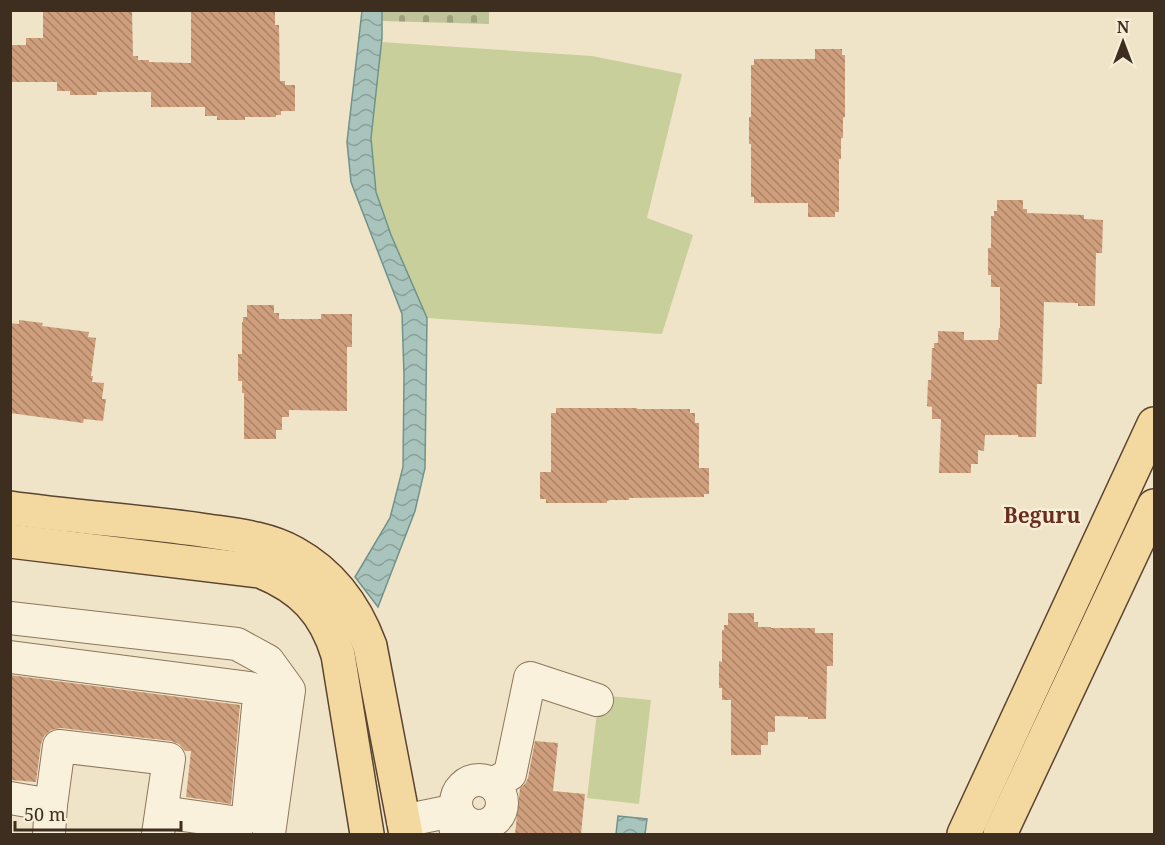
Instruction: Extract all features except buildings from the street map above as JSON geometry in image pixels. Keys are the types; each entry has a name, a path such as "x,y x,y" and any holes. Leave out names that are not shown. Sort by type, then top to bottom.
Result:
{"main road":[{"path":"964,834 1155,424"},
{"path":"1000,834 1155,506"},
{"path":"10,508 255,538 293,552 326,576 353,608 370,646 404,828"},
{"path":"44,545 45,513"},
{"path":"10,541 261,571 276,577 303,595 325,622 338,655 367,834"}],"street":[{"path":"10,618 237,644 268,662 289,690 269,834"},
{"path":"10,657 250,688 259,696 248,815 239,823 160,823 169,759 59,746 50,820 10,798"},
{"path":"404,828 457,822 462,818 468,823 483,825 497,818 501,811 502,796 493,784 510,774 530,678 597,700"}],"green space":[{"path":"382,11 489,11 489,24 382,21"},
{"path":"381,42 592,56 682,74 647,218 693,235 662,334 427,318 391,235 376,192 371,138"},
{"path":"599,695 651,700 639,804 587,798"}],"water":[{"path":"362,11 382,11 382,38 371,138 376,192 391,235 427,318 425,468 415,511 378,607 355,577 390,518 403,467 404,376 402,314 351,182 347,142"},
{"path":"618,816 647,819 645,834 616,834"}],"district":[{"name":"Beguru","path":"1042,516"}]}
